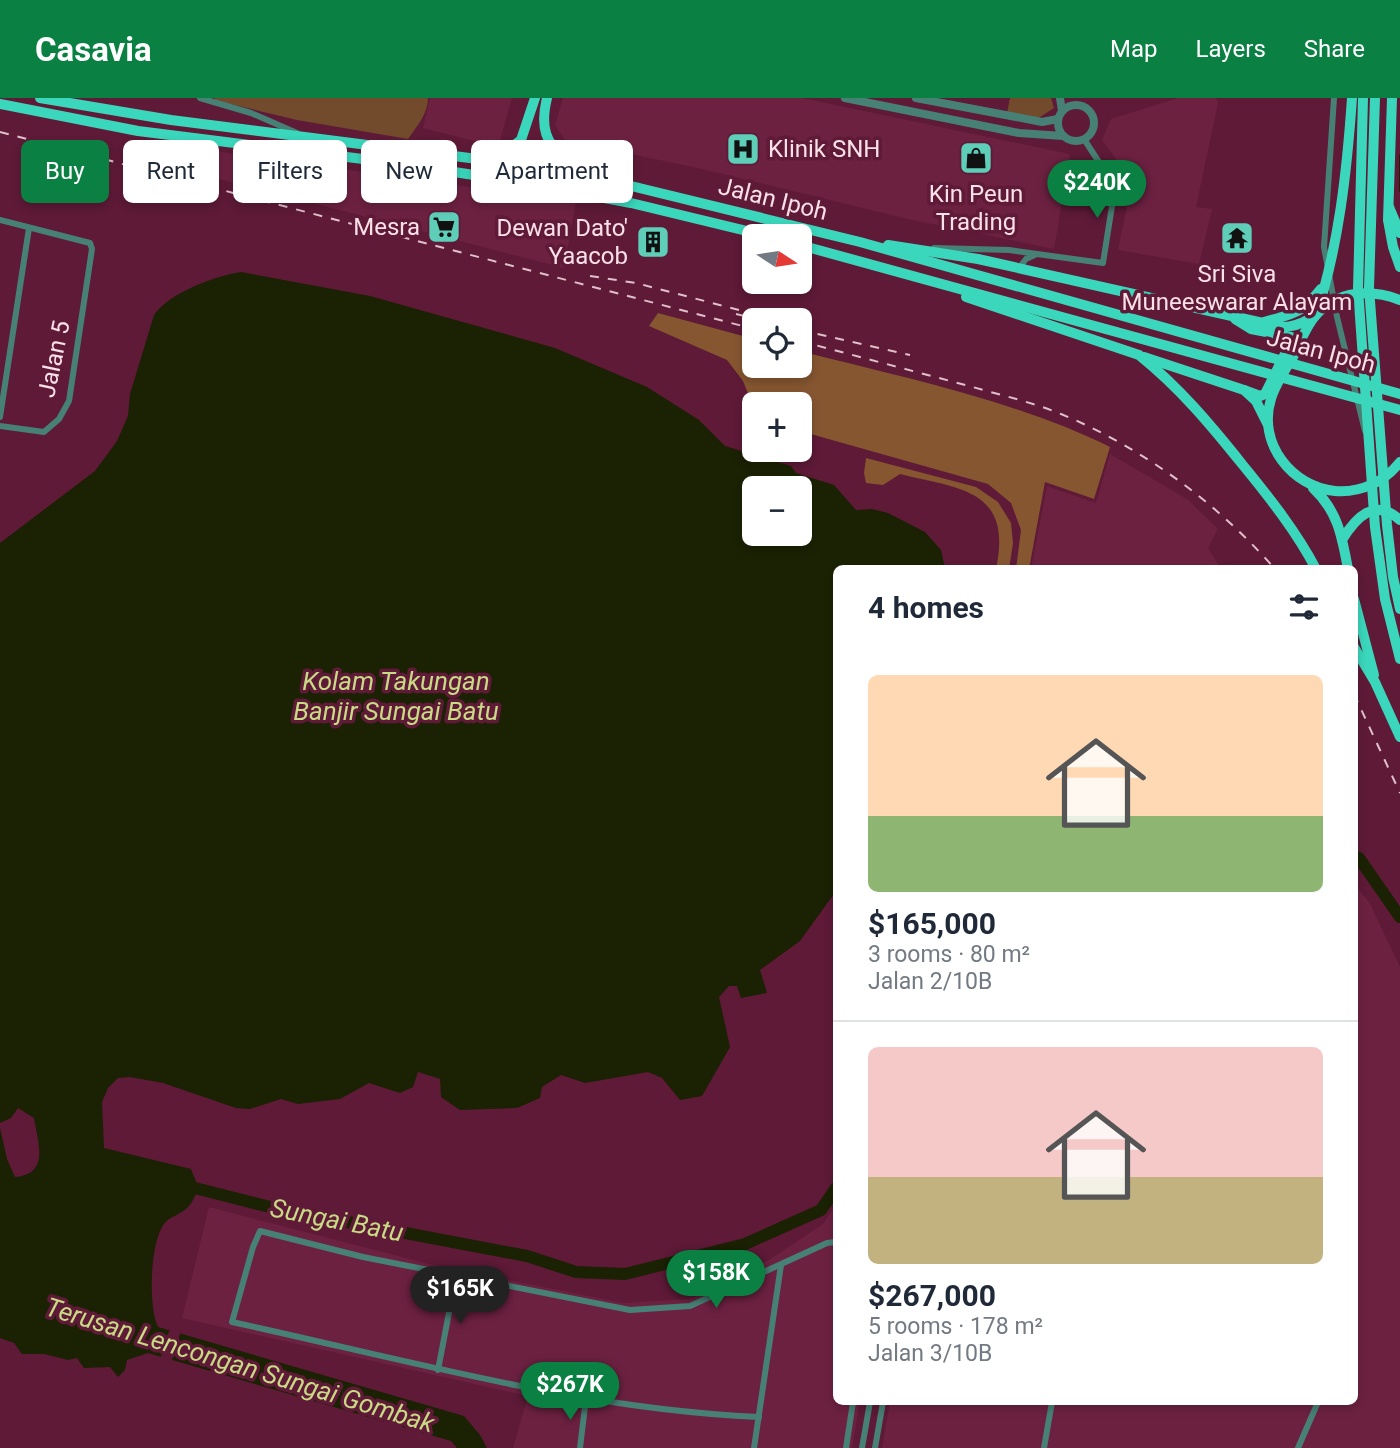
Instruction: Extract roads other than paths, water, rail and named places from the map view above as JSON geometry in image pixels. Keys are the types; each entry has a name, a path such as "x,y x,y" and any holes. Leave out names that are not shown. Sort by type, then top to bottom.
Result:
{"highway":[{"name":"Jalan Ipoh","path":"40,98 125,114 471,158"},
{"path":"521,140 535,98"},
{"path":"547,98 543,130 550,140"},
{"path":"1267,423 1273,393 1316,315 1326,284 1347,157 1352,98"},
{"path":"1363,98 1357,289 1380,562 1390,622 1400,659"},
{"path":"1375,98 1369,288 1387,525 1400,609"},
{"path":"1392,98 1388,206 1390,235 1400,267"},
{"name":"Jalan Ipoh","path":"0,104 138,131 514,181 631,203 742,230"},
{"name":"Jalan Ipoh","path":"633,186 860,242 1342,380 1400,394"},
{"path":"1388,206 1400,233"},
{"path":"860,242 912,247 1276,327 1302,324 1336,299 1354,293 1379,294 1400,300"},
{"name":"Jalan Ipoh","path":"812,248 1400,410"},
{"path":"856,261 1260,396 1267,391 1291,337 1251,330 1230,315"},
{"path":"1263,323 1302,310 1326,284"},
{"path":"1139,355 1196,407 1282,515 1313,565"},
{"path":"1244,390 1256,401 1281,461 1328,503 1334,513 1339,524 1347,565"},
{"path":"1309,485 1339,491 1363,488 1379,482 1400,461"},
{"path":"1342,540 1353,522 1362,514 1379,510 1391,512 1400,520"},
{"path":"1358,615 1375,682"},
{"path":"1358,654 1375,682 1400,737"}],"street":[{"path":"200,98 251,113 310,138"},
{"path":"845,98 1019,133 1063,136 1073,141 1084,139 1091,131 1093,121 1089,111 1077,102 1060,115 1042,122 916,98"},
{"path":"1060,98 1060,131 1063,136"},
{"path":"1334,98 1324,247 1337,317 1369,449"},
{"path":"912,247 1009,250 1103,263 1115,187 1084,139"},
{"path":"0,220 29,228 0,417"},
{"name":"Jalan 5","path":"0,426 44,432 59,419 69,401 92,249 89,243 29,228"},
{"path":"1026,271 1022,264 1037,254"},
{"path":"759,1417 649,1409 586,1398 438,1370 232,1322 260,1231 363,1257 630,1310 690,1306 833,1242"},
{"path":"754,1448 781,1265"},
{"path":"438,1370 456,1276"},
{"path":"580,1448 586,1398"},
{"path":"846,1448 853,1405"},
{"path":"862,1448 869,1405"},
{"path":"875,1448 882,1405"},
{"path":"1044,1448 1051,1405"},
{"path":"1298,1448 1317,1405"}],"water":[{"name":"Kolam Takungan Banjir Sungai Batu","path":"241,272 370,296 555,348 647,387 699,420 725,446 742,451 742,462 778,462 791,466 796,473 806,476 742,476 742,546 812,546 812,478 834,485 856,510 872,509 888,513 925,532 941,550 944,565 833,565 833,895 800,941 760,970 767,993 741,998 737,986 729,986 719,997 730,1047 702,1096 680,1100 662,1078 648,1072 585,1083 561,1075 542,1087 540,1098 517,1108 460,1110 441,1097 440,1079 418,1072 413,1087 400,1093 369,1083 340,1099 298,1104 281,1099 250,1109 236,1108 163,1083 130,1077 118,1078 108,1088 102,1102 104,1148 191,1169 199,1189 189,1206 166,1221 159,1233 152,1275 153,1305 158,1327 464,1416 487,1448 457,1448 451,1441 148,1353 127,1360 125,1370 118,1377 110,1367 84,1368 77,1358 68,1360 44,1354 22,1354 14,1343 0,1338 0,1128 7,1159 15,1177 26,1175 33,1170 37,1164 39,1147 34,1118 18,1108 11,1118 0,1123 0,543 95,471 117,441 128,416 130,394 154,315 181,293 206,282"}],"waterway":[{"path":"1400,155 1400,191"},
{"name":"Sungai Batu","path":"1358,858 1400,917"},
{"name":"Sungai Batu","path":"183,1185 274,1208 527,1256 576,1272 625,1274 745,1244 821,1210 833,1192"}],"railway":[{"path":"0,132 742,326"},
{"path":"590,276 636,283 742,311"},
{"path":"736,314 742,315"},
{"path":"812,333 910,355"},
{"path":"812,344 1027,402 1091,428 1121,443 1177,479 1228,521 1271,565"},
{"path":"1358,703 1400,793"}],"place":[{"name":"Klinik SNH","path":"743,149"},
{"name":"Kin Peun Trading","path":"976,158"},
{"name":"Mesra","path":"444,227"},
{"name":"Sri Siva Muneeswarar Alayam","path":"1237,238"},
{"name":"Dewan Dato' Yaacob","path":"653,242"}],"water label":[{"name":"Terusan Lencongan Sungai Gombak","path":"240,1365"}]}
